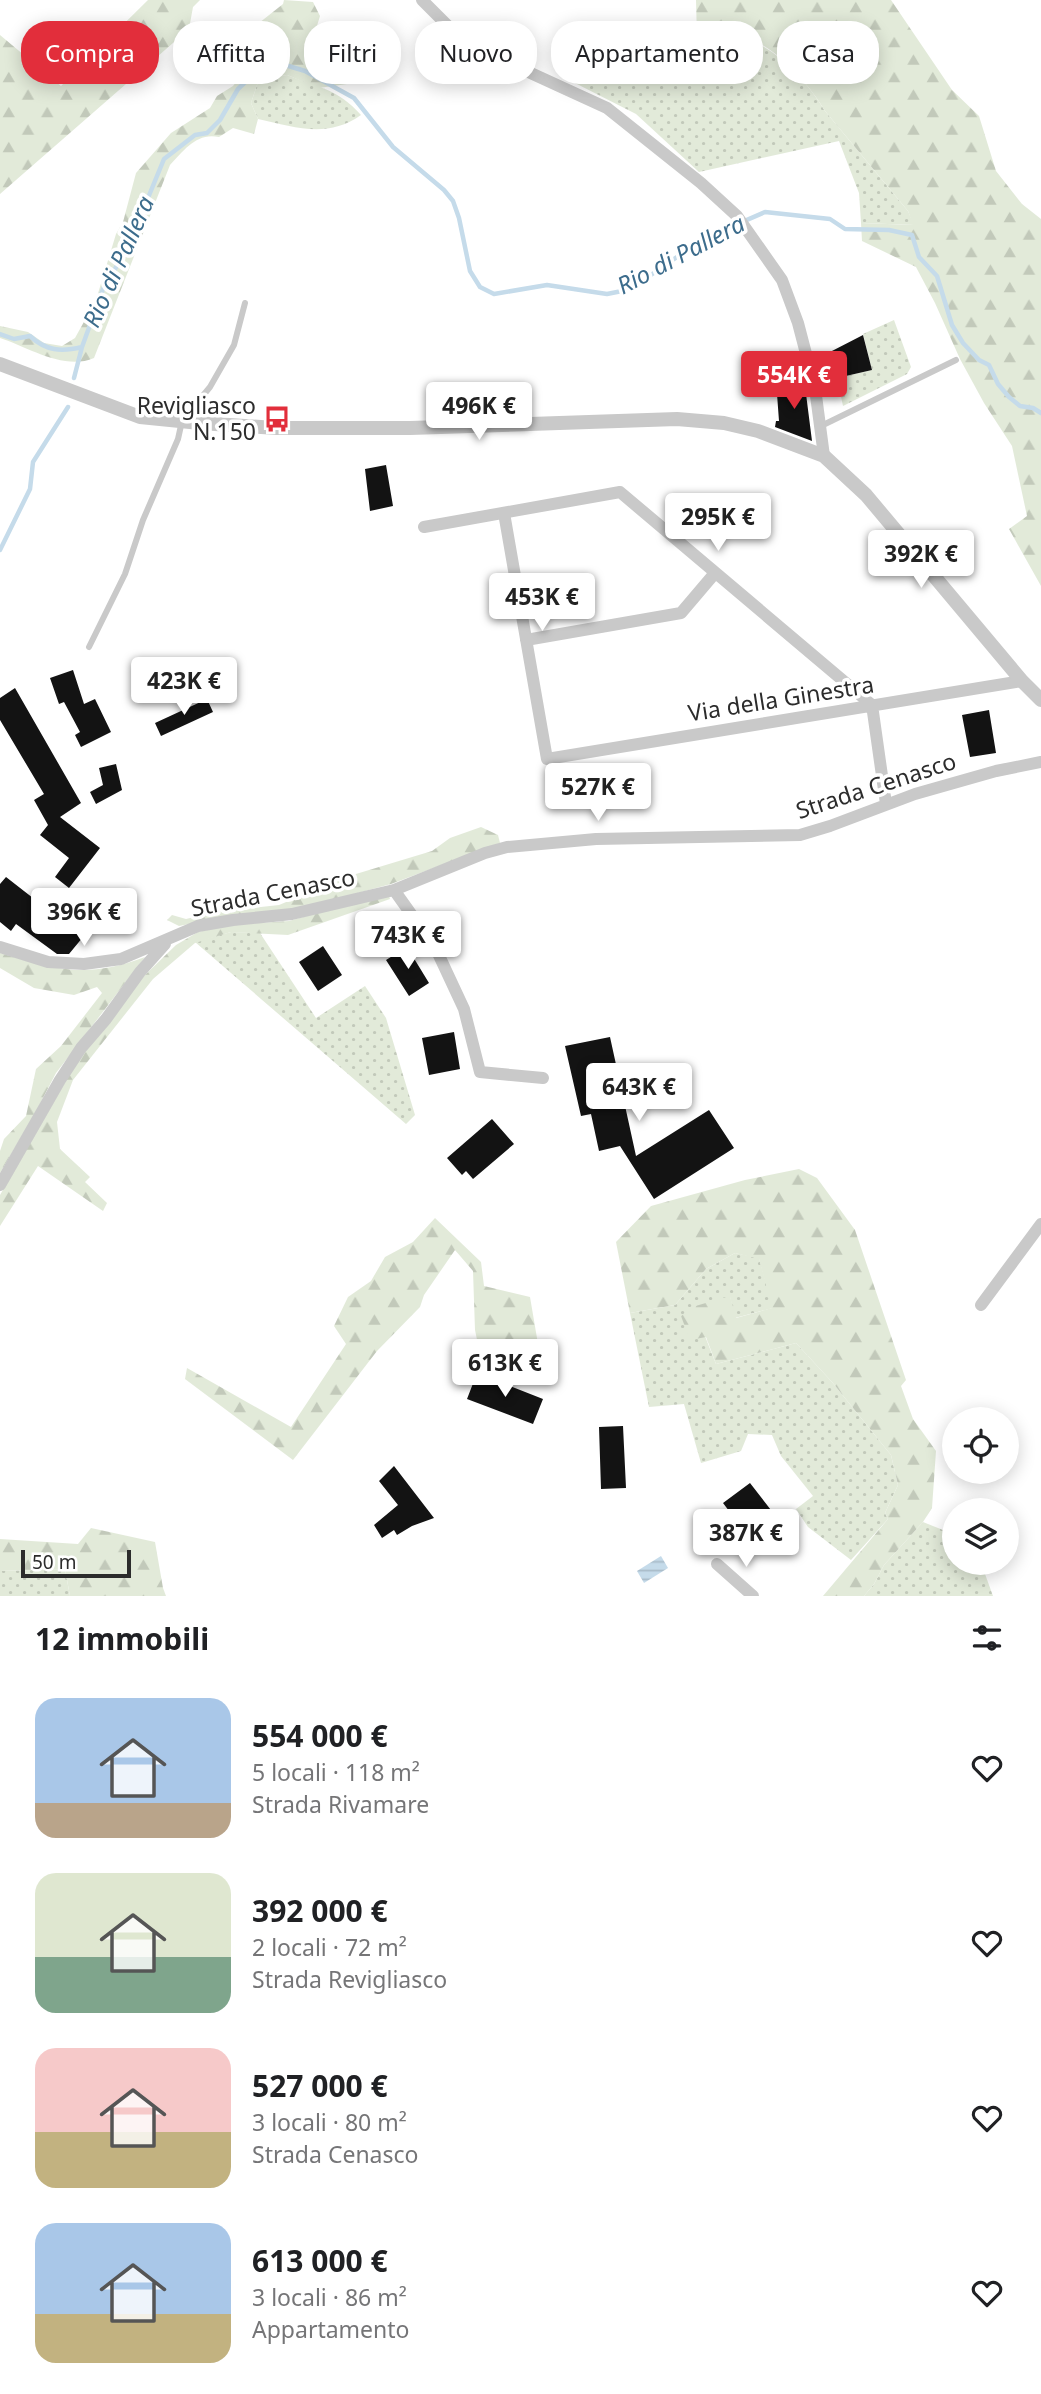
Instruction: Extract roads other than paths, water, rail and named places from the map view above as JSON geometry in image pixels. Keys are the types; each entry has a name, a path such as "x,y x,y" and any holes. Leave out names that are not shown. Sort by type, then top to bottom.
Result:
{"street":[{"path":"422,0 455,33 511,64 607,108 701,183 737,216 782,280 798,323 815,388 824,456"},
{"path":"0,364 140,417 181,421 275,428 410,428 677,419 724,423 758,431 824,456 866,495 1022,681 1041,700"},
{"path":"424,527 620,492 872,705 886,804"},
{"path":"504,513 526,640 681,614 715,573"},
{"name":"Via della Ginestra","path":"526,640 547,759 1022,681"},
{"name":"Strada Cenasco","path":"0,947 48,962 84,964 121,959 198,926 292,914 394,890 507,846 596,839 800,835 886,804 996,771 1041,762"},
{"path":"394,890 436,949 464,1009 480,1072 543,1078"},
{"path":"0,1185 80,1048 168,941"},
{"path":"981,1305 1041,1224"},
{"path":"717,1564 753,1596"}],"lane":[{"path":"89,647 125,574 143,520 178,439 181,421 210,387 234,345 245,303"},
{"path":"821,426 956,360"}],"water":[{"path":"661,1556 668,1568 644,1583 637,1571"}],"waterway":[{"name":"Rio di Pallera","path":"0,334 14,339 30,336 42,345 54,349 82,347 103,289 127,249 164,159 195,135 207,133 220,120 238,89 259,69 282,64 305,71 354,98 393,147 444,190 453,201 459,218 470,271 480,287 494,294 547,285 607,294 622,291 648,277 703,239 765,212 830,219 845,229 889,230 912,235 919,257 937,276 952,325 963,343 979,360 989,365 998,384 1009,397 1020,406 1033,408 1041,413"},
{"path":"74,378 82,347"},
{"path":"0,550 30,489 33,462 68,407"}],"place":[{"name":"Revigliasco N.150","path":"277,419"}]}
